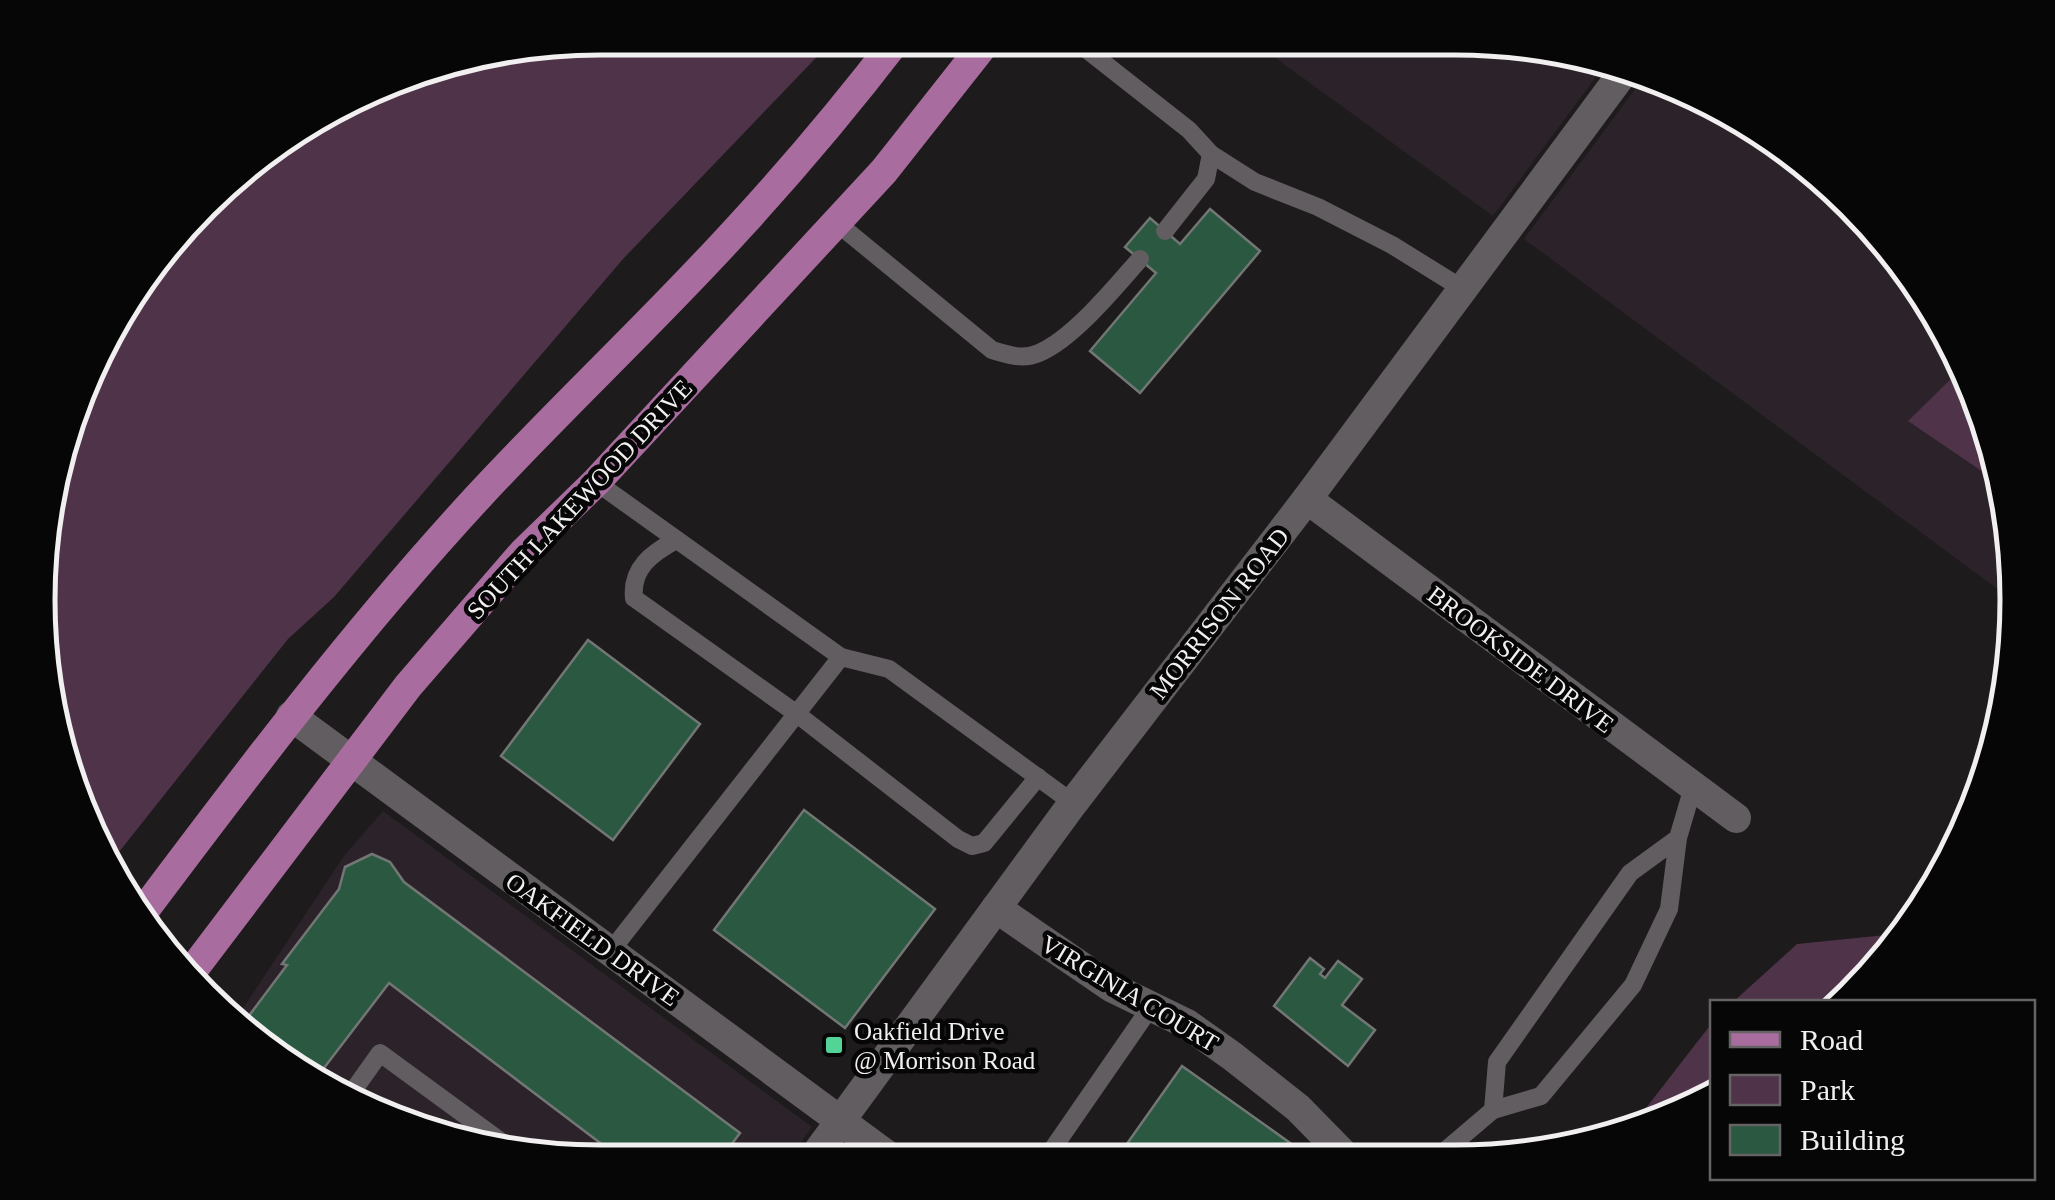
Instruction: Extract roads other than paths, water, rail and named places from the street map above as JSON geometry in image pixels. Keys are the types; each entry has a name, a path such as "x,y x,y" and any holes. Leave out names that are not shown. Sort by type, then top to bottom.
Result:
{"main road":[{"path":"148,905 291,716 476,499 752,214 885,55"},
{"name":"SOUTH LAKEWOOD DRIVE","path":"197,966 408,686 524,553 596,482 884,171 976,55"}],"street":[{"name":"MORRISON ROAD","path":"823,1145 1073,803 1307,500 1617,80"},
{"name":"BROOKSIDE DRIVE","path":"1307,500 1736,818"},
{"name":"OAKFIELD DRIVE","path":"291,716 873,1145"},
{"name":"VIRGINIA COURT","path":"996,908 1094,977 1186,1024 1232,1056 1298,1108 1334,1145"}],"lane":[{"path":"1094,55 1189,130 1211,154 1256,182 1318,207 1392,245 1463,289"},
{"path":"1164,231 1206,179 1211,154"},
{"path":"837,223 992,350 1016,357 1039,353 1088,317 1140,259"},
{"path":"596,482 842,657 889,670 1073,803"},
{"path":"676,540 643,565 633,582 634,598 796,714 958,839 972,846 984,843 1038,777"},
{"path":"610,952 842,657"},
{"path":"1452,1145 1494,1110 1540,1096 1633,985 1669,909 1678,838 1693,787"},
{"path":"1494,1110 1497,1062 1630,873 1678,838"},
{"path":"1056,1145 1150,1008"},
{"path":"356,1087 380,1054 489,1134"}],"place":[{"name":"Oakfield Drive @ Morrison Road","path":"834,1045"}]}
